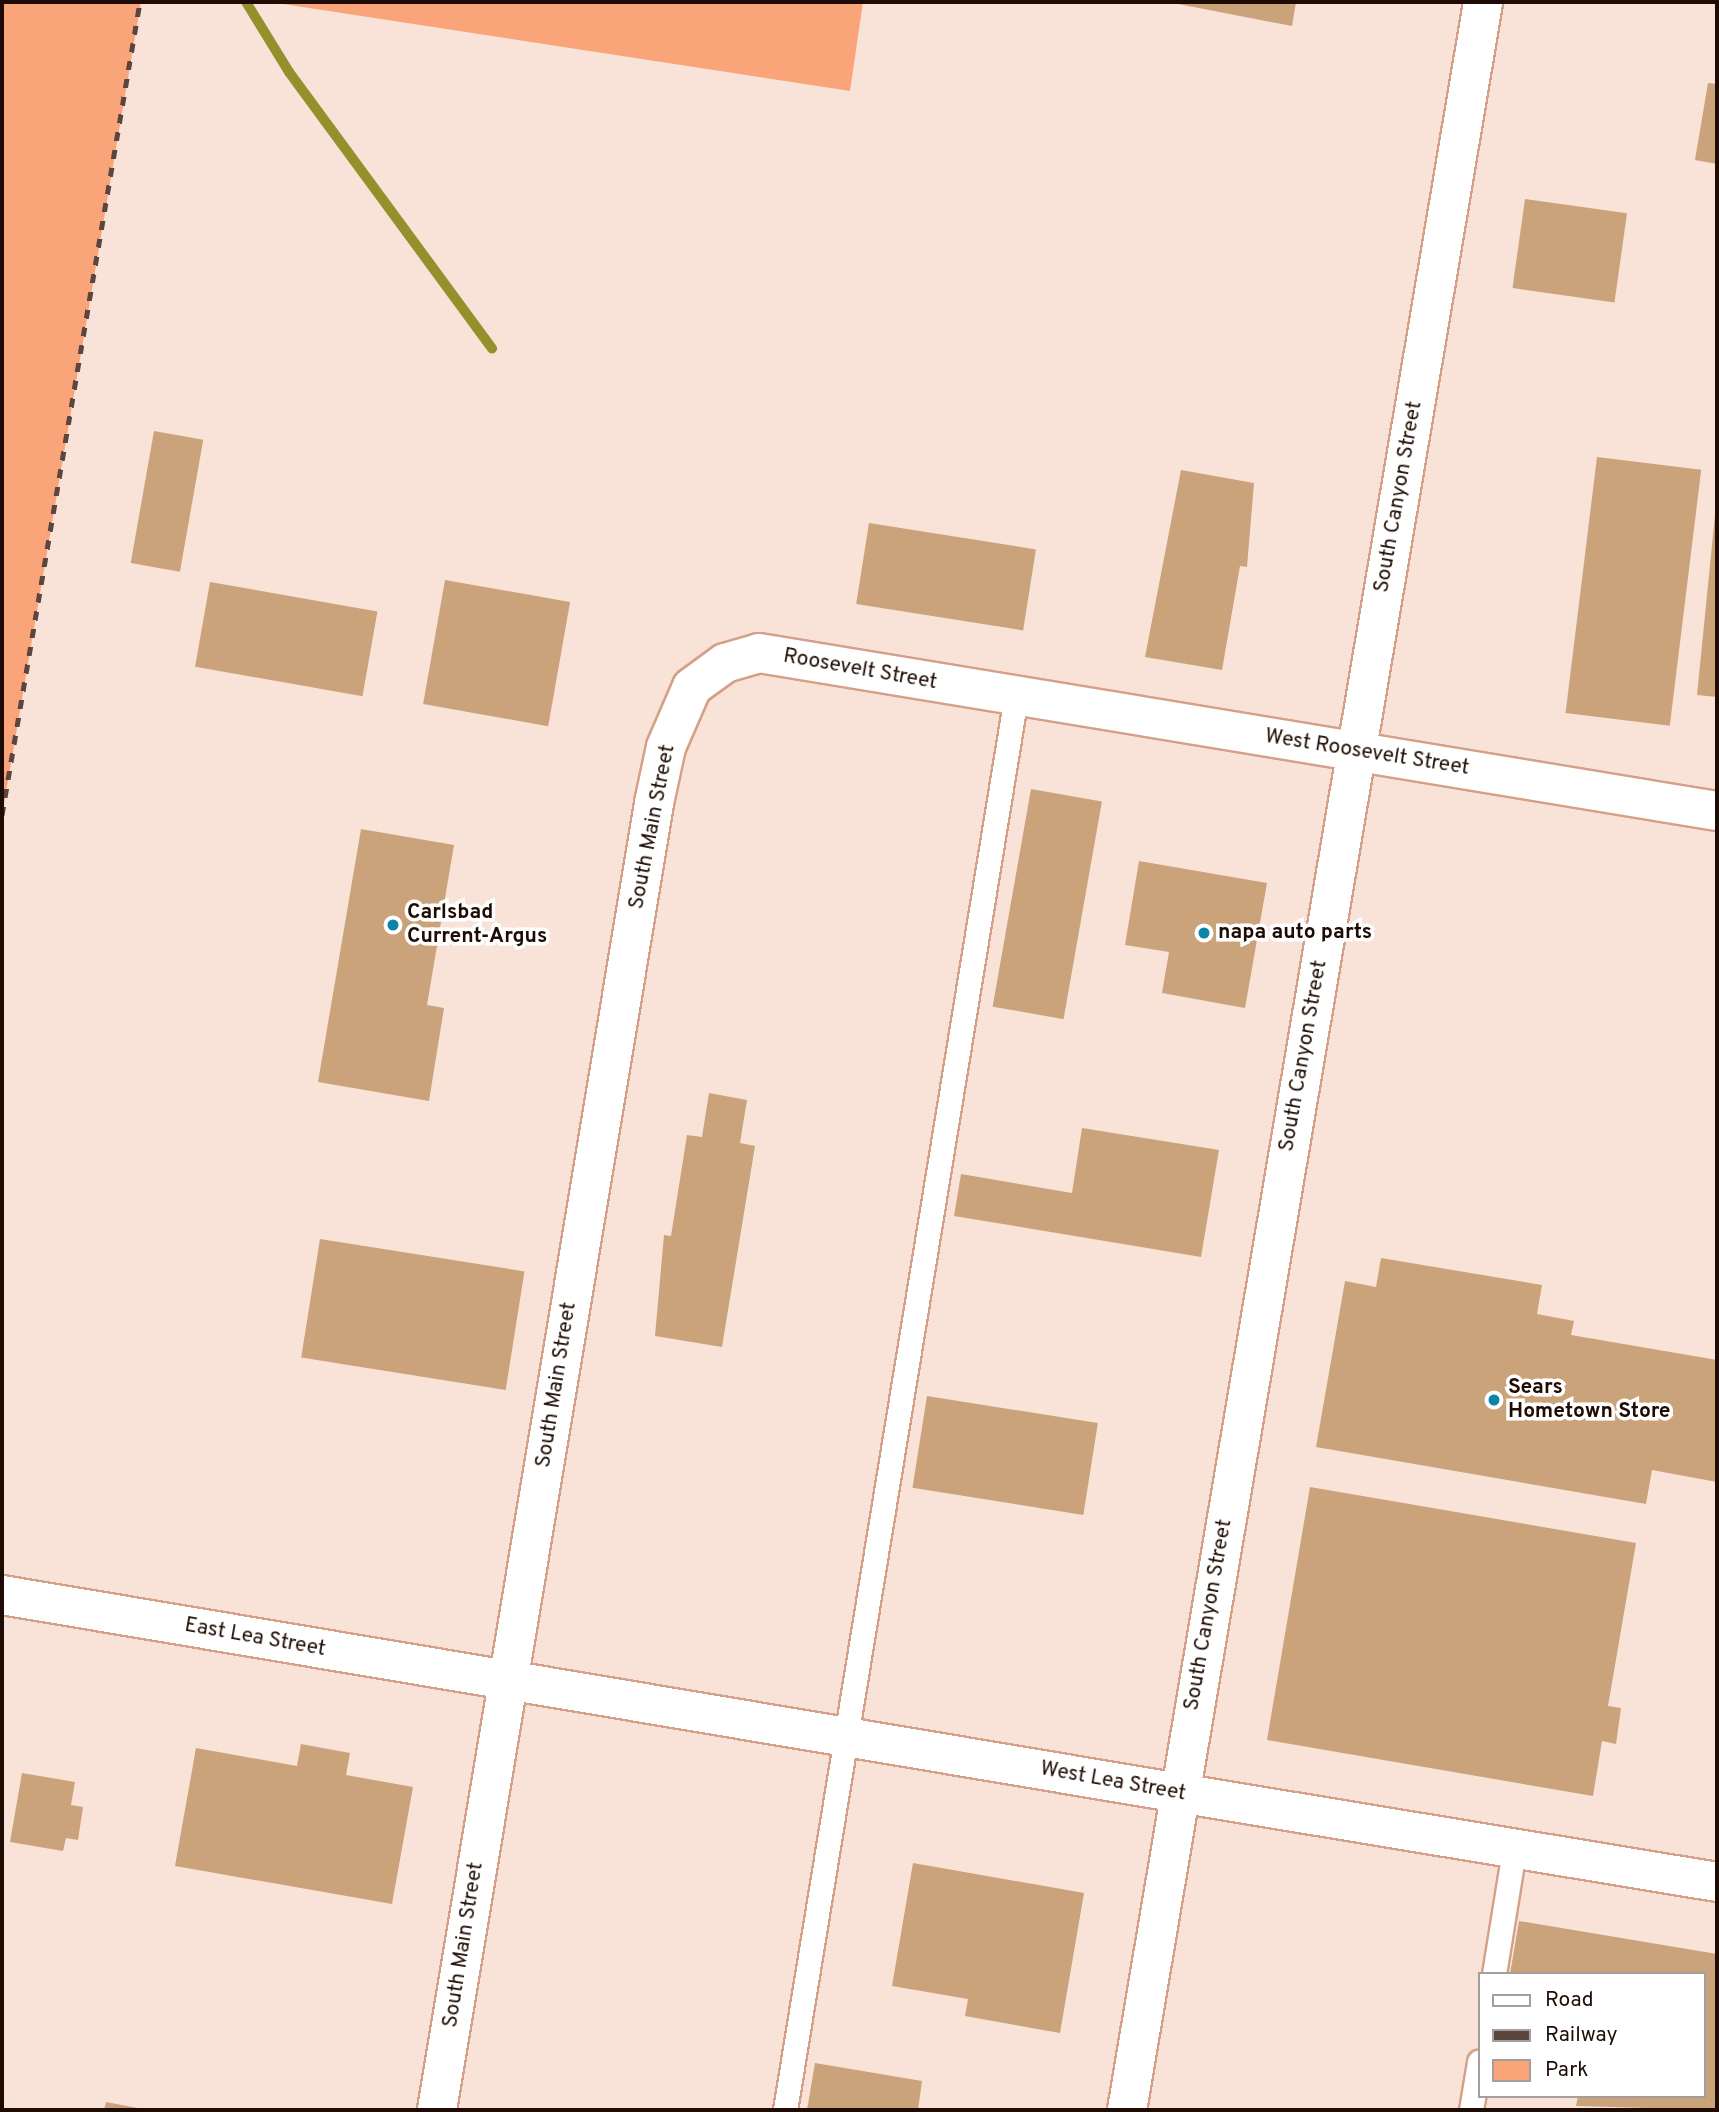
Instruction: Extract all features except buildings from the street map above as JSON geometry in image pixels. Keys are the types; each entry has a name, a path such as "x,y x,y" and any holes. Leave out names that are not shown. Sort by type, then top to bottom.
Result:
{"street":[{"name":"South Canyon Street","path":"1127,2110 1483,2"},
{"name":"Roosevelt Street","path":"707,672 759,653 1016,696"},
{"name":"South Main Street","path":"437,2110 654,803 681,705 707,672"},
{"name":"West Roosevelt Street","path":"1016,696 1717,811"},
{"name":"East Lea Street","path":"2,1595 508,1682"},
{"name":"West Lea Street","path":"508,1682 1717,1882"}],"lane":[{"path":"785,2110 1016,696"},
{"path":"1494,1972 1514,1850"},
{"path":"1471,2110 1478,2068"}],"green space":[{"path":"2,2 141,2 2,816"},
{"path":"270,2 863,2 850,91"}],"waterway":[{"path":"246,2 289,72 492,348"}],"railway":[{"path":"2,815 140,2"}],"place":[{"name":"Carlsbad Current-Argus","path":"393,925"},
{"name":"napa auto parts","path":"1204,933"},
{"name":"Sears Hometown Store","path":"1494,1400"}]}
